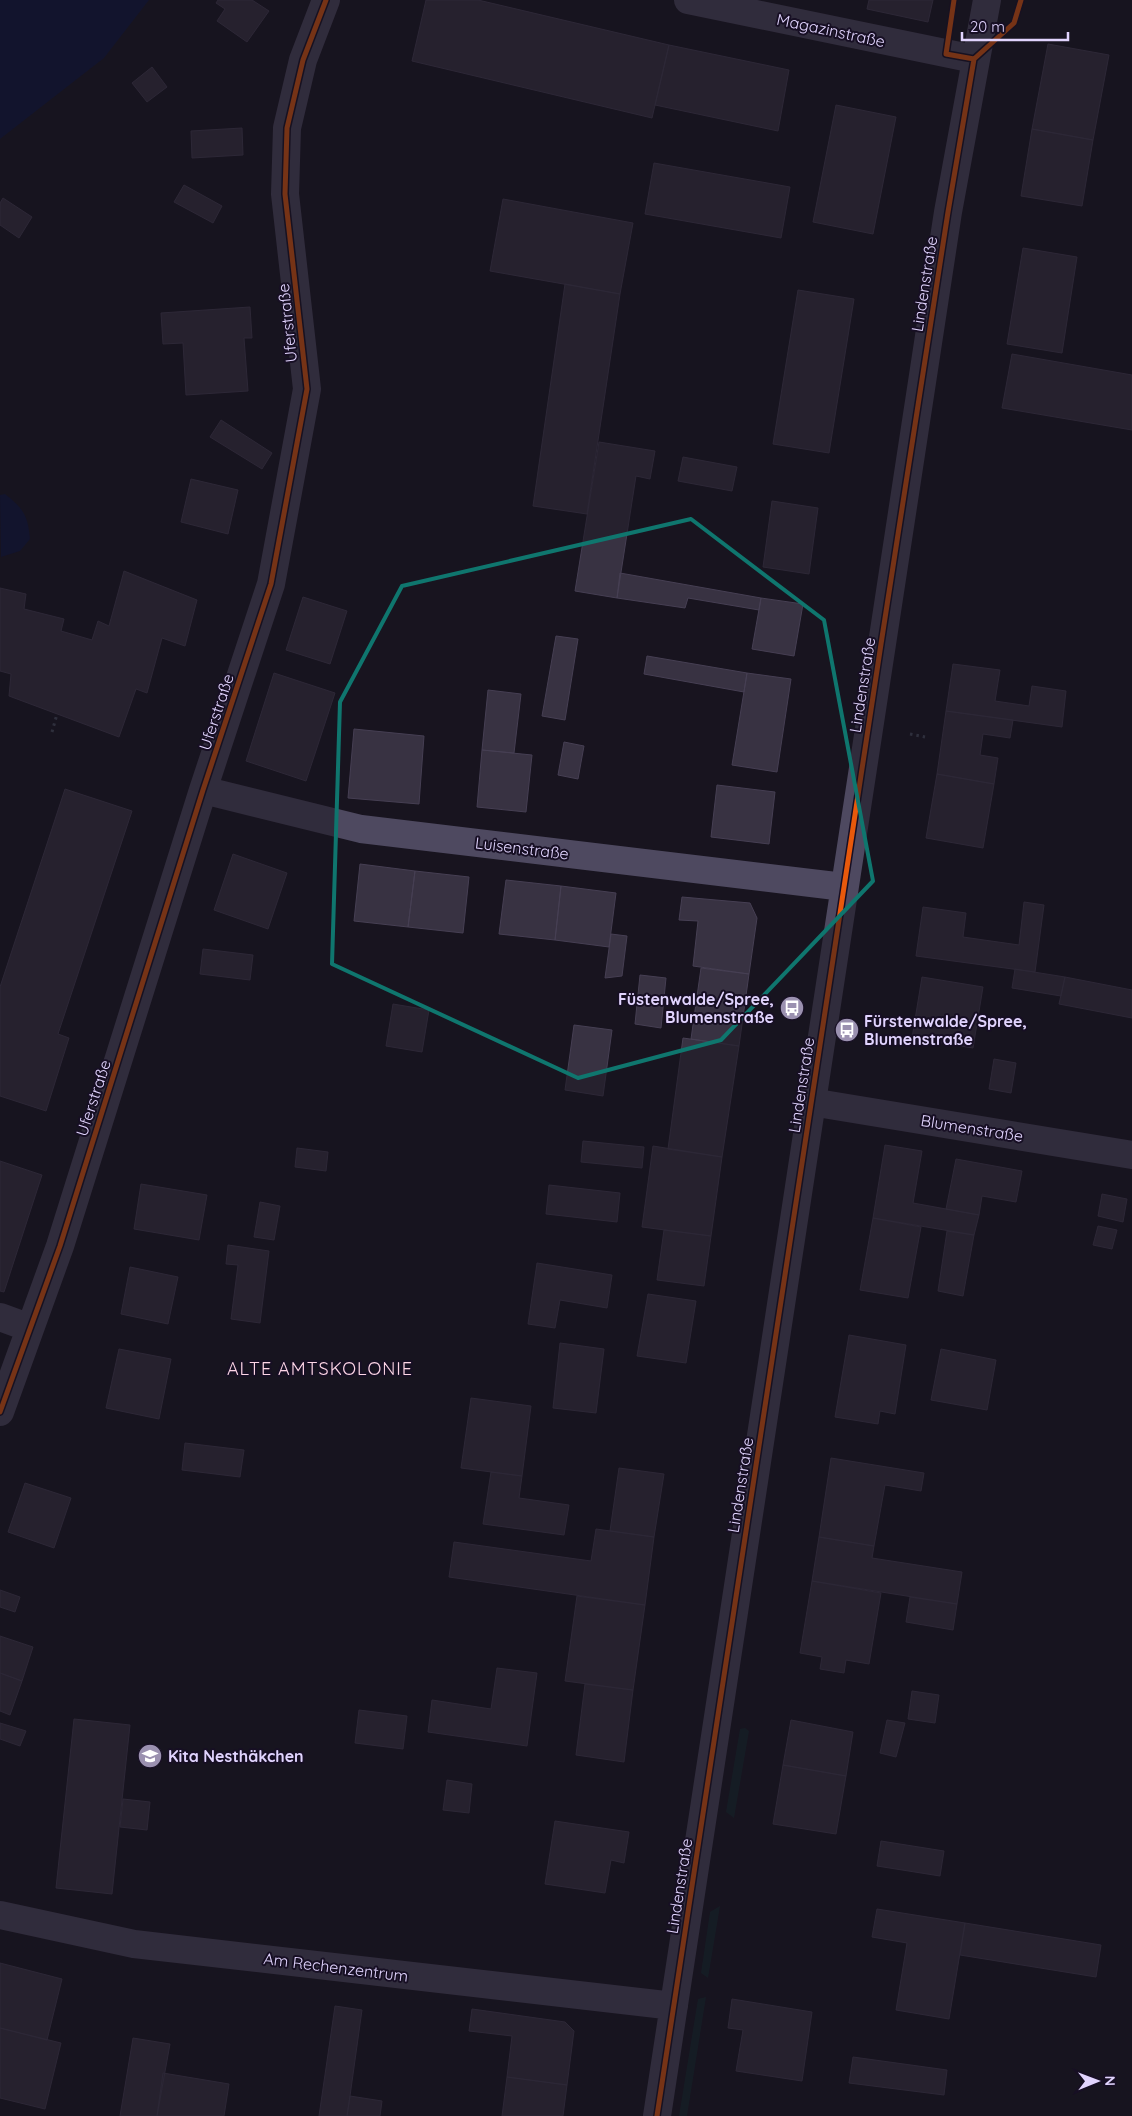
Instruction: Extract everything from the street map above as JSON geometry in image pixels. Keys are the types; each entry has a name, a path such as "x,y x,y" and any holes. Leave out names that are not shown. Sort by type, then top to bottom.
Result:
{"street":[{"name":"Uferstraße","path":"0,1412 62,1238 203,790 271,584 307,389 285,194 287,128 303,60 326,0"},
{"name":"Magazinstraße","path":"688,0 974,59"},
{"name":"Lindenstraße","path":"657,2116 947,221 974,59 987,0"},
{"name":"Luisenstraße","path":"203,790 361,829 844,887"},
{"name":"Blumenstraße","path":"811,1102 1132,1155"},
{"path":"0,1317 30,1328"},
{"name":"Am Rechenzentrum","path":"0,1915 134,1944 674,2006"}],"path":[{"path":"52,732 57,714"},
{"path":"910,734 925,737"}],"highlighted area":[{"path":"691,519 824,620 873,881 721,1040 578,1078 332,964 340,702 402,586"}],"green space":[{"path":"745,1728 749,1731 734,1818 726,1812 740,1729"},
{"path":"720,1906 708,1978 701,1973 710,1912"},
{"path":"706,1997 687,2116 679,2116 698,1999"}],"shaded area":[{"path":"0,0 149,0 104,58 0,139"},
{"path":"5,494 17,504 24,514 28,524 30,539 20,551 1,557 0,495"}],"building":[{"path":"218,0 252,0 269,11 247,42 217,21 225,9 216,3"},
{"path":"426,0 478,0 669,45 652,118 412,61"},
{"path":"869,0 933,0 928,22 867,9"},
{"path":"1048,44 1109,55 1093,140 1032,129"},
{"path":"669,45 789,70 778,131 655,105"},
{"path":"152,67 167,87 147,102 132,83"},
{"path":"836,105 896,117 873,234 813,222"},
{"path":"242,128 243,155 192,158 191,131"},
{"path":"1032,129 1093,140 1082,206 1021,196"},
{"path":"654,163 790,187 781,238 645,214"},
{"path":"184,185 222,206 213,223 174,202"},
{"path":"3,198 32,217 19,238 0,225 0,203"},
{"path":"503,199 633,223 620,294 490,271"},
{"path":"1023,248 1077,257 1062,353 1007,344"},
{"path":"565,284 620,294 587,514 533,506"},
{"path":"798,290 854,299 829,453 773,444"},
{"path":"250,307 252,338 244,338 248,391 186,395 183,343 163,344 161,313"},
{"path":"1012,354 1132,375 1132,430 1002,408"},
{"path":"221,420 272,453 262,469 210,437"},
{"path":"599,442 655,451 650,479 636,476 617,598 575,591"},
{"path":"683,457 737,467 732,491 678,481"},
{"path":"191,479 238,490 228,534 181,522"},
{"path":"772,501 818,508 809,574 763,567"},
{"path":"124,571 197,600 185,646 162,638 147,693 136,689 119,737 9,696 11,674 0,671 0,588 26,594 24,609 64,619 61,631 92,640 98,621 109,626"},
{"path":"620,573 761,598 759,610 688,598 685,608 617,598"},
{"path":"303,597 347,611 330,664 286,650"},
{"path":"761,598 803,604 794,656 752,649"},
{"path":"556,636 578,639 565,720 542,716"},
{"path":"647,656 747,673 744,692 644,674"},
{"path":"953,664 1000,670 995,701 1029,706 1032,686 1066,691 1062,727 946,711"},
{"path":"274,673 335,693 306,781 246,761"},
{"path":"747,673 791,679 777,772 732,765"},
{"path":"488,690 521,694 514,753 482,750"},
{"path":"946,711 1013,720 1010,738 983,734 980,755 998,758 994,784 937,774"},
{"path":"354,729 424,736 419,804 348,798"},
{"path":"564,742 584,746 578,779 558,775"},
{"path":"482,750 532,755 526,812 477,807"},
{"path":"937,774 994,784 983,848 926,838"},
{"path":"717,785 775,792 769,844 711,837"},
{"path":"65,789 132,811 58,1034 69,1038 46,1111 0,1096 0,987"},
{"path":"233,854 287,873 268,929 214,910"},
{"path":"360,864 415,871 408,927 354,921"},
{"path":"415,871 469,877 463,933 408,927"},
{"path":"506,880 561,886 555,940 499,934"},
{"path":"561,886 616,893 609,947 555,940"},
{"path":"682,897 750,903 757,918 749,974 693,966 698,921 679,920"},
{"path":"1024,902 1044,905 1035,972 916,956 923,907 966,913 963,937 1019,945"},
{"path":"611,934 627,936 622,976 605,978"},
{"path":"203,949 253,955 250,980 200,974"},
{"path":"701,968 749,974 739,1046 691,1039"},
{"path":"1015,969 1065,977 1061,996 1012,988"},
{"path":"640,975 666,978 661,1028 635,1024"},
{"path":"922,977 983,987 973,1048 912,1038"},
{"path":"1065,977 1132,990 1132,1018 1059,1004"},
{"path":"393,1004 429,1010 422,1052 386,1046"},
{"path":"574,1025 612,1030 603,1096 565,1090"},
{"path":"683,1038 739,1046 722,1157 668,1149"},
{"path":"994,1059 1016,1063 1011,1093 989,1089"},
{"path":"583,1141 644,1147 642,1168 581,1162"},
{"path":"885,1145 922,1151 913,1203 979,1215 974,1235 873,1218"},
{"path":"653,1146 722,1157 711,1236 642,1227"},
{"path":"297,1148 328,1152 326,1171 295,1167"},
{"path":"956,1159 1022,1171 1016,1202 982,1196 979,1215 946,1209"},
{"path":"0,1161 42,1175 4,1292 0,1291"},
{"path":"141,1184 207,1195 199,1240 134,1229"},
{"path":"549,1185 620,1193 617,1222 546,1214"},
{"path":"1102,1194 1127,1199 1123,1222 1098,1216"},
{"path":"260,1202 280,1206 274,1240 254,1237"},
{"path":"873,1218 921,1227 908,1298 860,1290"},
{"path":"1098,1226 1117,1230 1112,1249 1093,1245"},
{"path":"664,1230 711,1236 704,1286 657,1280"},
{"path":"947,1231 974,1235 963,1296 938,1291"},
{"path":"228,1245 269,1251 260,1323 231,1319 238,1265 226,1264"},
{"path":"537,1263 612,1275 607,1308 560,1300 555,1328 528,1324"},
{"path":"130,1267 178,1277 168,1324 121,1314"},
{"path":"648,1294 696,1301 686,1363 637,1356"},
{"path":"849,1335 906,1345 895,1414 880,1411 878,1424 835,1417"},
{"path":"560,1343 604,1349 596,1413 553,1408"},
{"path":"119,1349 171,1359 159,1419 106,1408"},
{"path":"941,1349 996,1360 987,1410 931,1400"},
{"path":"471,1398 531,1406 522,1476 461,1468"},
{"path":"185,1443 244,1450 240,1477 182,1470"},
{"path":"831,1458 924,1473 921,1491 885,1485 874,1546 819,1537"},
{"path":"619,1468 664,1474 654,1537 610,1531"},
{"path":"491,1472 522,1476 519,1498 569,1505 564,1535 483,1524"},
{"path":"25,1483 71,1498 54,1548 8,1532"},
{"path":"596,1529 654,1537 645,1605 449,1577 454,1542 591,1561"},
{"path":"819,1537 874,1546 872,1558 962,1572 957,1604 812,1581"},
{"path":"812,1581 881,1593 869,1664 846,1660 844,1673 820,1669 822,1657 800,1653"},
{"path":"0,1590 20,1597 15,1612 0,1607"},
{"path":"577,1596 645,1605 633,1690 565,1681"},
{"path":"910,1597 957,1604 953,1630 906,1622"},
{"path":"0,1636 33,1647 22,1681 0,1673"},
{"path":"497,1668 537,1673 527,1746 428,1732 432,1700 491,1709"},
{"path":"0,1673 22,1681 10,1715 0,1711"},
{"path":"585,1684 633,1690 624,1762 576,1755"},
{"path":"912,1691 939,1695 935,1723 908,1719"},
{"path":"359,1710 407,1716 403,1749 355,1743"},
{"path":"74,1719 130,1725 112,1894 56,1888"},
{"path":"791,1720 853,1732 846,1776 783,1765"},
{"path":"887,1720 905,1723 896,1757 880,1753"},
{"path":"0,1723 26,1731 20,1746 0,1739"},
{"path":"783,1765 846,1776 836,1834 773,1824"},
{"path":"447,1780 472,1784 469,1813 443,1810"},
{"path":"123,1799 150,1802 147,1830 120,1827"},
{"path":"555,1821 629,1832 624,1863 611,1860 605,1893 545,1884"},
{"path":"881,1841 944,1851 940,1876 877,1866"},
{"path":"877,1909 965,1923 949,2019 896,2010 907,1943 872,1937"},
{"path":"965,1923 1101,1945 1096,1977 960,1955"},
{"path":"0,1963 62,1979 47,2040 0,2028"},
{"path":"732,1999 812,2012 802,2081 736,2071 743,2030 728,2028"},
{"path":"335,2006 362,2010 350,2096 347,2116 319,2116"},
{"path":"472,2009 565,2022 574,2031 567,2085 507,2077 512,2036 469,2031"},
{"path":"0,2028 61,2043 45,2109 0,2098"},
{"path":"133,2038 170,2044 157,2116 120,2116"},
{"path":"853,2057 947,2070 944,2095 849,2083"},
{"path":"163,2073 229,2084 224,2116 157,2116"},
{"path":"507,2077 567,2085 563,2116 502,2116"},
{"path":"350,2096 382,2101 380,2116 347,2116"}],"cycle path":[{"path":"0,1412 60,1246 203,790 271,584 307,389 285,194 287,128 303,60 326,0"},
{"path":"954,0 946,54 974,59"},
{"path":"974,59 1014,23 1021,0"},
{"path":"657,2116 881,644 948,212 974,59"}],"place":[{"name":"Füstenwalde/Spree, Blumenstraße","path":"792,1008"},
{"name":"Fürstenwalde/Spree, Blumenstraße","path":"847,1030"},
{"name":"Kita Nesthäkchen","path":"150,1756"}],"district":[{"name":"ALTE AMTSKOLONIE","path":"320,1368"}]}
